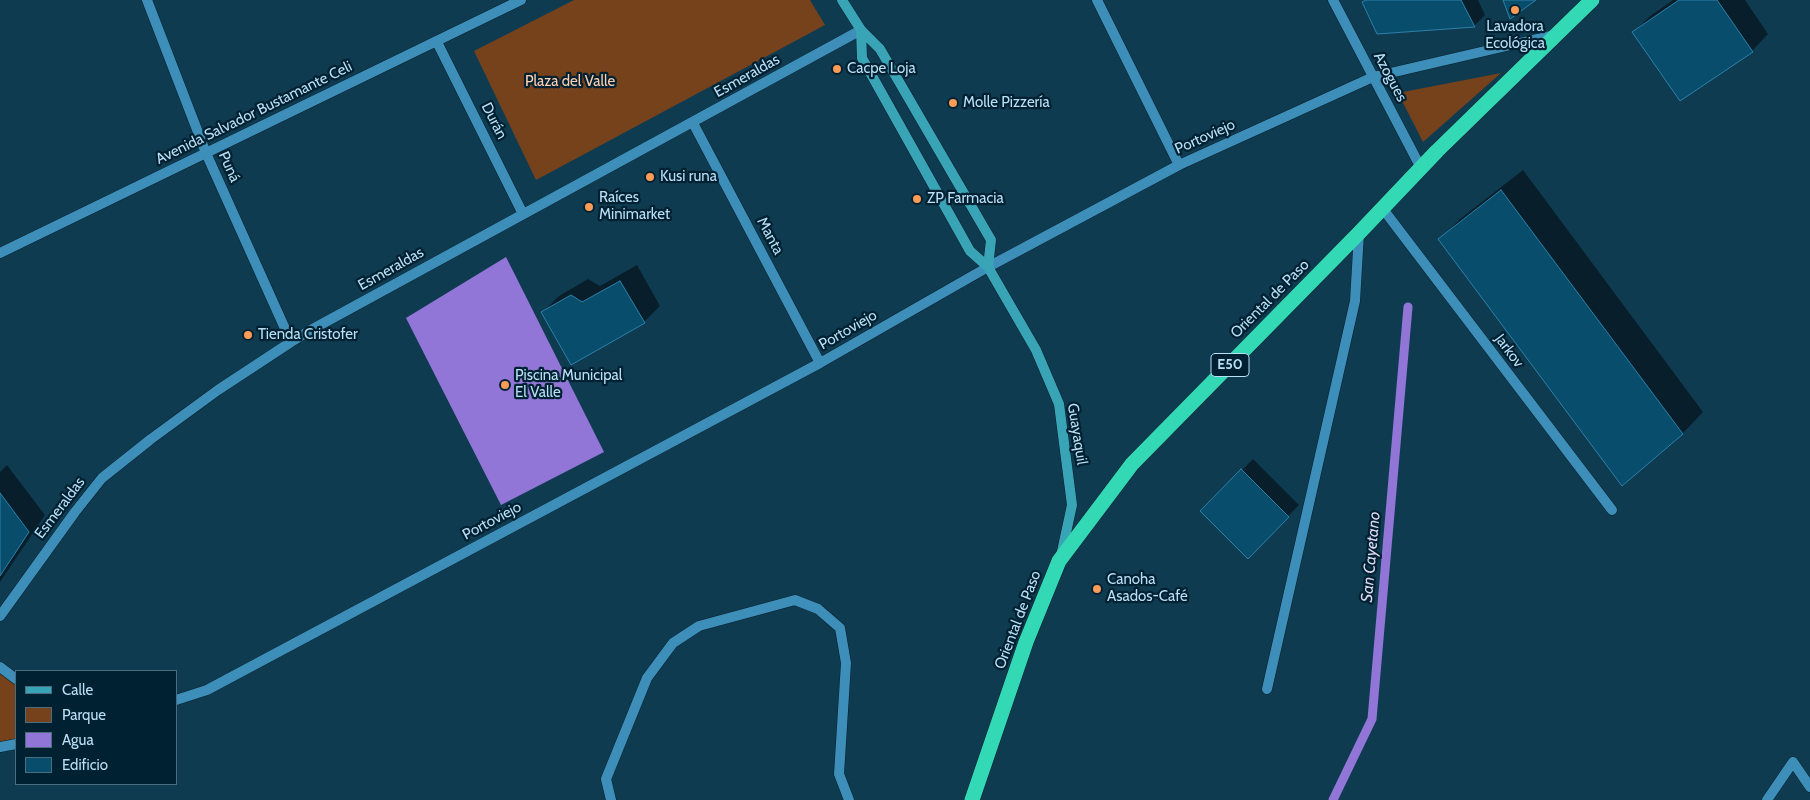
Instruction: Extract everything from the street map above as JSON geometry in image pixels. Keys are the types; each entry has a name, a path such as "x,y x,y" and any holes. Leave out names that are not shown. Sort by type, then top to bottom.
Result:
{"highway":[{"name":"Oriental de Paso","path":"972,800 1026,642 1060,561 1132,464 1421,168 1592,0"}],"main road":[{"path":"842,0 861,30 880,49 991,240 988,267"},
{"name":"Guayaquil","path":"861,30 862,58 970,251 988,267 1036,350 1059,404 1072,505 1060,561"}],"street":[{"name":"Puná","path":"147,0 206,152 291,342"},
{"name":"Avenida Salvador Bustamante Celi","path":"0,253 521,0"},
{"path":"1098,0 1179,165"},
{"name":"Azogues","path":"1333,0 1421,168"},
{"name":"Esmeraldas","path":"0,616 75,512 102,478 181,417 291,342 861,30"},
{"name":"Portoviejo","path":"178,699 207,690 820,363 988,267 1179,165 1373,77 1554,36"},
{"name":"Durán","path":"437,42 524,214"},
{"name":"Manta","path":"693,123 820,363"},
{"name":"Jarkov","path":"1383,209 1612,510"},
{"path":"1267,689 1355,301 1359,233"},
{"path":"611,800 606,779 648,678 673,643 699,626 795,600 818,608 840,628 846,663 839,774 849,800"},
{"path":"0,667 15,678"},
{"path":"0,747 15,744"},
{"path":"1767,800 1793,762 1810,786"}],"green space":[{"name":"Plaza del Valle","path":"574,0 810,0 825,25 536,180 474,51"},
{"path":"1501,73 1423,142 1398,93"},
{"path":"0,667 15,678 15,744 0,747"}],"water":[{"name":"Piscina Municipal El Valle","path":"506,257 604,452 501,505 406,318"}],"building":[{"path":"1366,0 1461,0 1475,27 1377,34 1362,2"},
{"name":"Lavadora Ecológica","path":"1503,0 1536,0 1510,19"},
{"path":"1679,0 1717,0 1753,52 1680,101 1632,32"},
{"path":"1501,190 1683,434 1622,486 1438,239"},
{"path":"620,281 645,323 571,365 541,312 571,295 582,302"},
{"path":"1241,469 1289,517 1248,559 1200,511"},
{"path":"0,493 29,532 0,576"}],"waterway":[{"name":"San Cayetano","path":"1333,800 1372,719 1408,307"}],"place":[{"name":"Lavadora Ecológica","path":"1515,10"},
{"name":"Cacpe Loja","path":"837,69"},
{"name":"Molle Pizzería","path":"953,103"},
{"name":"Kusi runa","path":"650,177"},
{"name":"ZP Farmacia","path":"917,199"},
{"name":"Raíces Minimarket","path":"589,207"},
{"name":"Tienda Cristofer","path":"248,335"},
{"name":"Piscina Municipal El Valle","path":"505,385"},
{"name":"Canoha Asados-Café","path":"1097,589"}]}
